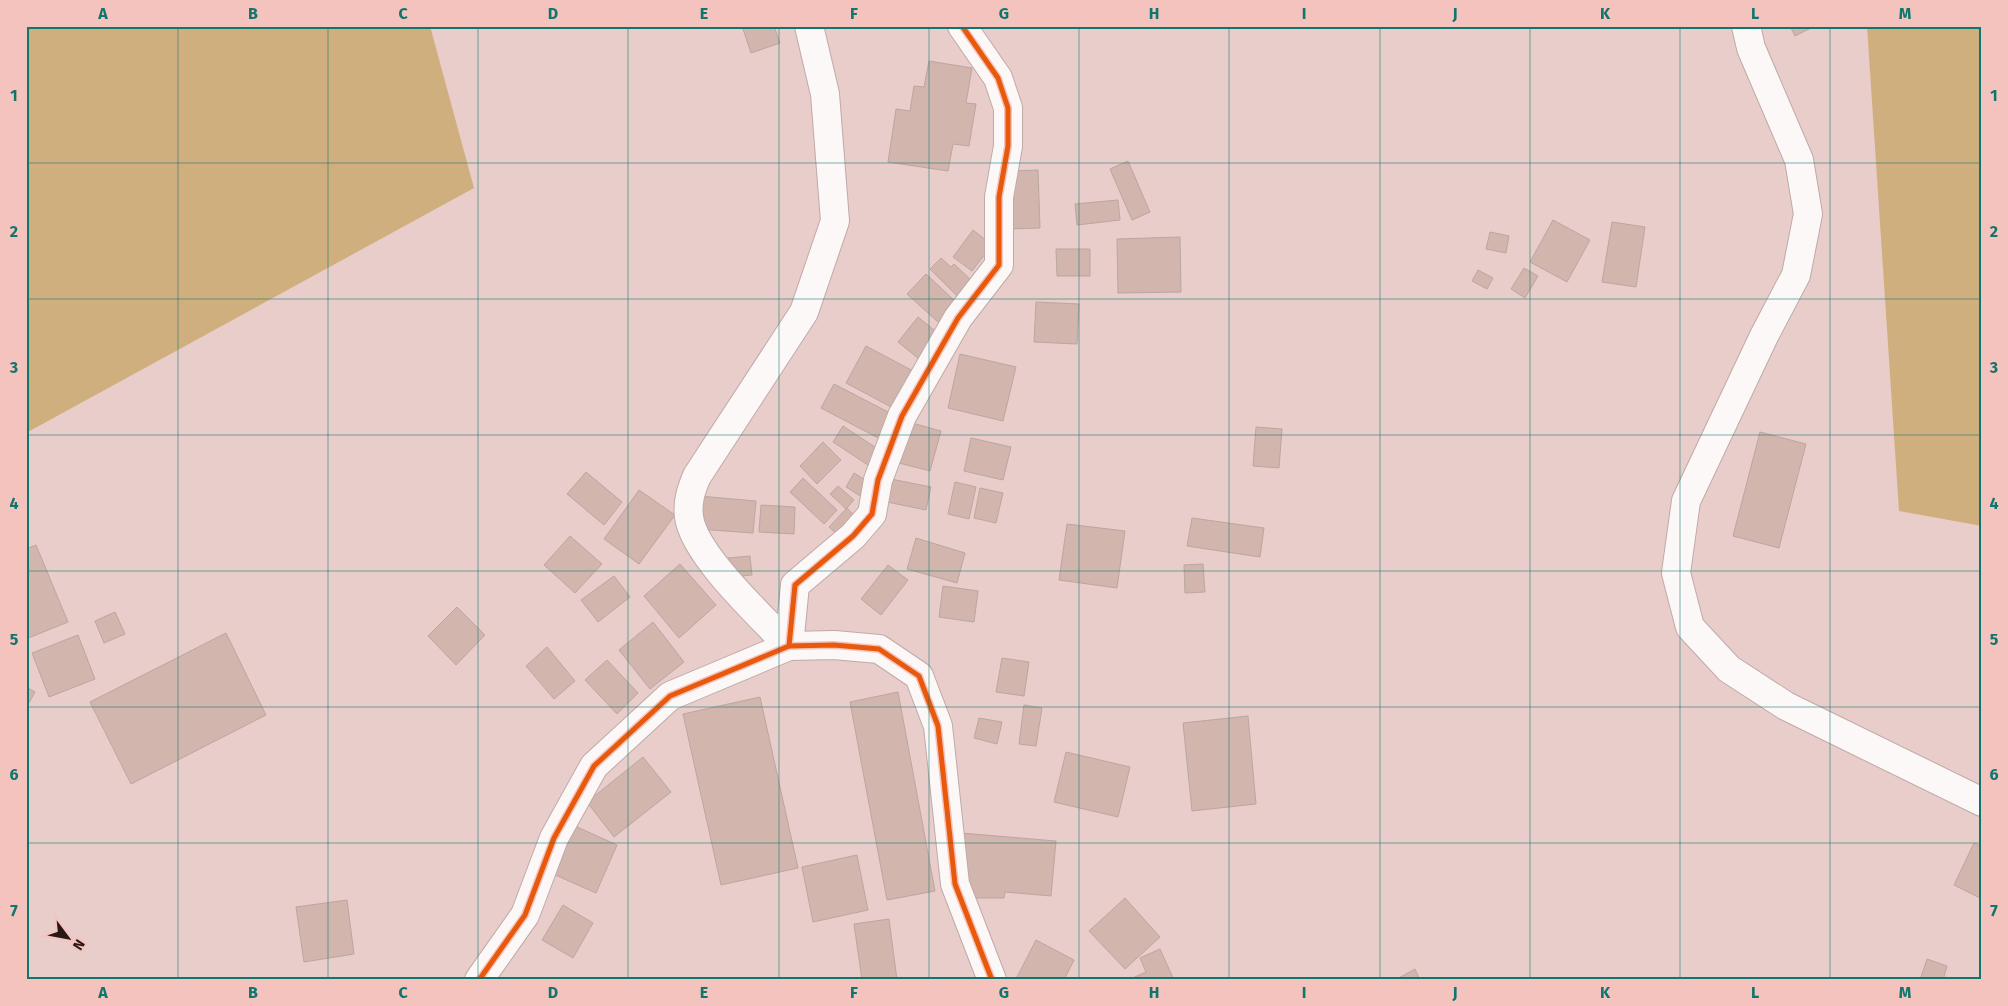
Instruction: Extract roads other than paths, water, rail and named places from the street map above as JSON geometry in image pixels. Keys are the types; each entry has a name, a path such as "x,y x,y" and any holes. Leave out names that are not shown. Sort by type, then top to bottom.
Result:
{"street":[{"path":"789,646 723,574 695,536 689,517 689,496 697,476 804,312 835,221 826,94 809,26"},
{"path":"789,646 795,586 854,536 872,514 878,480 902,416 958,318 999,264 999,197 1008,146 1008,108 998,78 962,26"},
{"path":"1746,26 1751,48 1799,160 1808,214 1796,275 1764,336 1686,501 1676,572 1690,627 1729,669 1786,706 1982,802"},
{"path":"479,980 524,916 554,838 594,766 670,696 789,646 834,644 879,650 919,676 938,726 955,884 963,910 992,980"}]}
